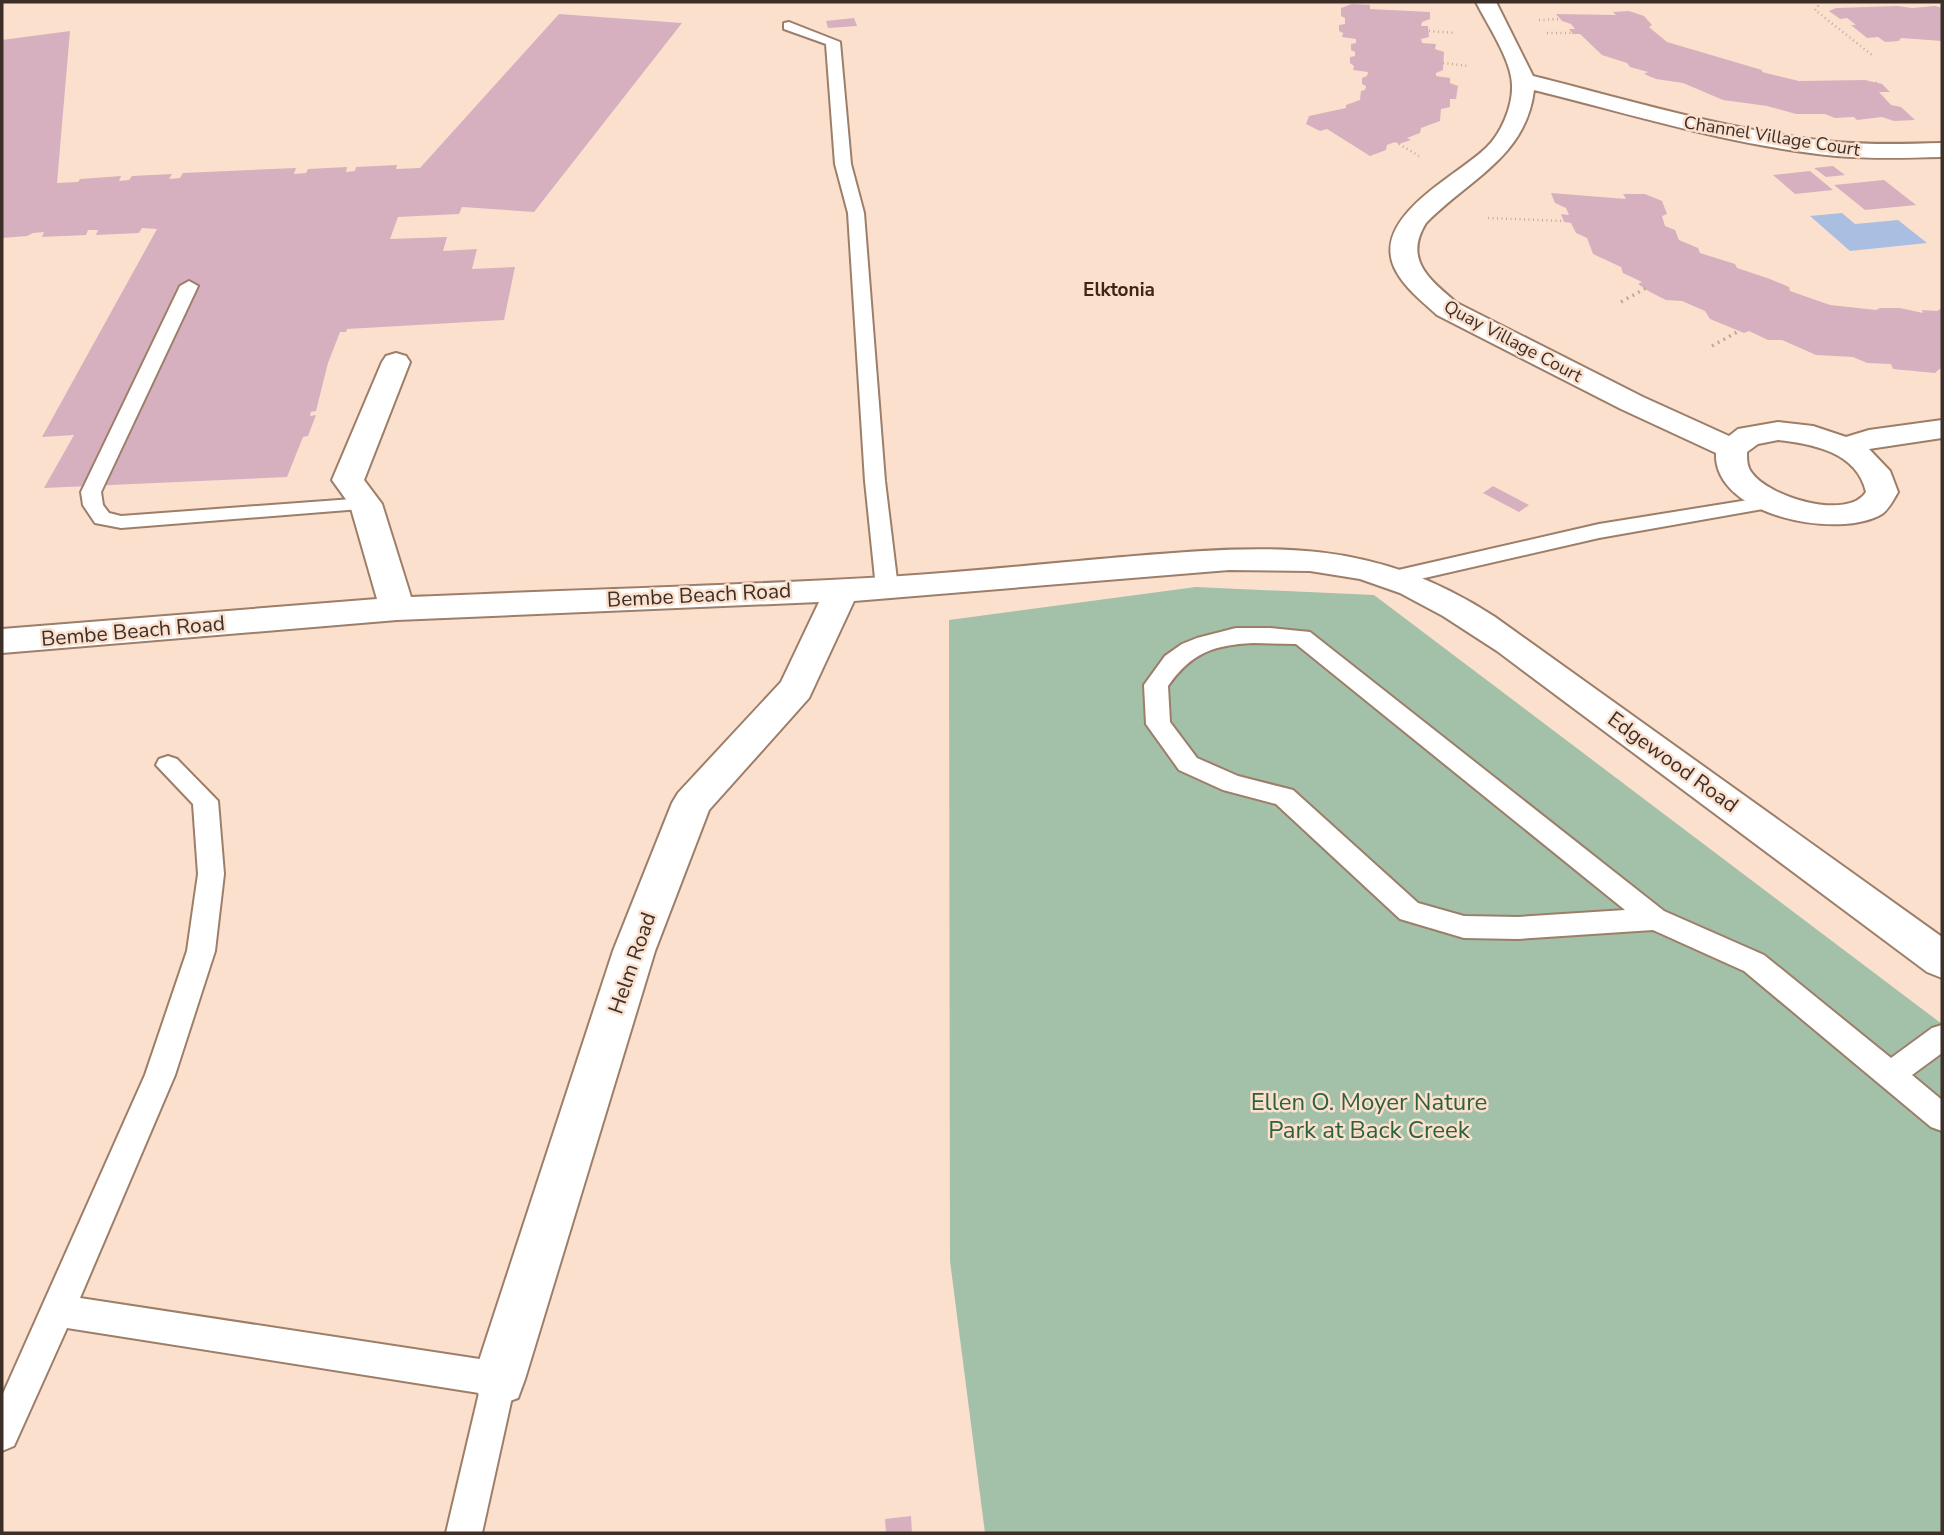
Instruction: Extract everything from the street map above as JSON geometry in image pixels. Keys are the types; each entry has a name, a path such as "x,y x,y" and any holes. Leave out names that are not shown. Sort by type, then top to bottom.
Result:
{"street":[{"path":"1486,2 1523,80"},
{"name":"Channel Village Court","path":"1523,80 1671,120 1745,135 1872,151 1942,150"},
{"name":"Quay Village Court","path":"1523,80 1521,104 1513,127 1498,150 1432,202 1414,222 1401,243 1403,260 1412,278 1447,309 1632,403 1732,449"},
{"path":"396,362 348,481 366,504 397,609"},
{"path":"1846,447 1869,439 1942,429"},
{"path":"1778,430 1812,435 1846,447 1867,461 1879,477 1882,492 1873,505 1856,513 1830,516 1801,512 1773,502 1746,486 1732,467 1732,449 1749,436 1778,430"},
{"name":"Bembe Beach Road","path":"2,641 397,609 887,588 1216,560 1284,557 1346,563 1394,578"},
{"name":"Edgewood Road","path":"1394,578 1437,596 1510,643 1942,960"},
{"name":"Helm Road","path":"499,1380 634,951 692,803 796,689 843,588"}],"lane":[{"path":"789,26 833,42 843,164 856,213 876,481 887,588"},
{"path":"189,286 91,492 93,505 102,518 121,522 366,504"},
{"path":"1394,578 1599,531 1773,502"},
{"path":"1655,919 1518,928 1464,927 1409,911 1284,797 1232,784 1188,764 1158,724 1156,685 1176,659 1215,639 1261,634 1302,637 1655,919 1754,963 1942,1118"},
{"path":"2,1434 160,1075 201,951 211,874 205,801 168,765"},
{"path":"1890,1075 1942,1037"},
{"path":"58,1311 499,1380 464,1533"}],"path":[{"path":"1821,2 1815,10 1872,55"},
{"path":"1539,20 1560,19"},
{"path":"1429,31 1456,33"},
{"path":"1547,33 1572,33"},
{"path":"1443,63 1469,66"},
{"path":"1875,82 1880,81"},
{"path":"1399,144 1419,156"},
{"path":"1488,218 1564,221"},
{"path":"1621,302 1646,288"},
{"path":"1712,346 1739,331"}],"green space":[{"name":"Ellen O. Moyer Nature Park at Back Creek","path":"1196,587 1374,595 1942,1024 1942,1533 985,1533 950,1261 949,620"}],"water":[{"path":"1842,213 1855,224 1898,220 1927,243 1850,251 1810,216"}],"building":[{"path":"1352,4 1370,5 1370,9 1430,12 1430,19 1422,22 1421,26 1428,26 1429,37 1421,39 1422,43 1436,44 1435,49 1444,52 1443,70 1436,73 1436,76 1450,78 1450,83 1458,86 1456,99 1450,99 1450,107 1441,109 1440,121 1421,128 1420,133 1407,138 1411,140 1387,145 1386,150 1370,156 1327,129 1320,131 1306,124 1309,116 1346,108 1346,105 1360,100 1361,91 1365,90 1362,78 1367,76 1368,72 1353,70 1354,66 1350,63 1350,57 1355,56 1351,44 1356,43 1356,39 1342,37 1343,33 1339,31 1339,25 1345,24 1341,8"},
{"path":"1836,8 1942,8 1942,41 1901,38 1899,41 1885,42 1878,37 1867,38 1851,25 1856,25 1847,18 1840,19 1829,11"},
{"path":"1629,11 1644,16 1652,25 1649,27 1667,42 1762,72 1799,81 1865,80 1882,84 1890,92 1879,92 1891,105 1901,107 1915,120 1894,121 1882,117 1857,120 1854,117 1835,118 1825,114 1796,114 1767,106 1723,100 1683,83 1656,79 1644,74 1648,72 1602,55 1580,34 1573,34 1569,29 1575,29 1571,24 1562,21 1556,14 1616,15 1613,12"},
{"path":"559,14 682,23 534,212 462,207 459,214 398,217 390,239 447,237 443,251 477,249 472,269 515,267 504,320 347,329 346,332 340,332 328,363 316,411 311,412 310,416 316,415 308,436 303,437 287,477 44,488 74,435 42,437 157,229 142,228 139,233 96,235 98,230 88,230 86,235 42,237 44,232 2,238 2,40 70,31 57,183 121,176 119,181 129,180 132,176 172,174 169,179 180,178 183,173 296,168 294,174 306,173 308,169 347,167 346,172 355,171 356,167 397,165 396,169 420,168"},
{"path":"854,18 857,26 828,28 826,21"},
{"path":"1833,166 1845,175 1826,177 1814,168"},
{"path":"1810,171 1833,190 1795,194 1773,175"},
{"path":"1884,180 1916,205 1865,210 1834,185"},
{"path":"1551,193 1626,199 1623,194 1645,194 1662,201 1667,214 1662,216 1665,226 1675,230 1679,240 1698,248 1700,253 1735,264 1737,268 1789,287 1790,291 1830,305 1876,310 1900,308 1923,313 1922,310 1937,311 1942,308 1942,367 1935,373 1893,369 1891,364 1867,363 1853,357 1816,355 1782,340 1768,340 1749,331 1744,333 1710,319 1705,311 1682,301 1666,300 1638,284 1642,282 1623,273 1621,267 1593,254 1587,238 1576,233 1571,223 1564,222 1561,214 1569,215 1566,208 1555,203"},
{"path":"1493,486 1529,505 1519,512 1483,493"},
{"path":"911,1516 912,1533 886,1533 885,1519"}],"district":[{"name":"Elktonia","path":"1119,289"}]}
